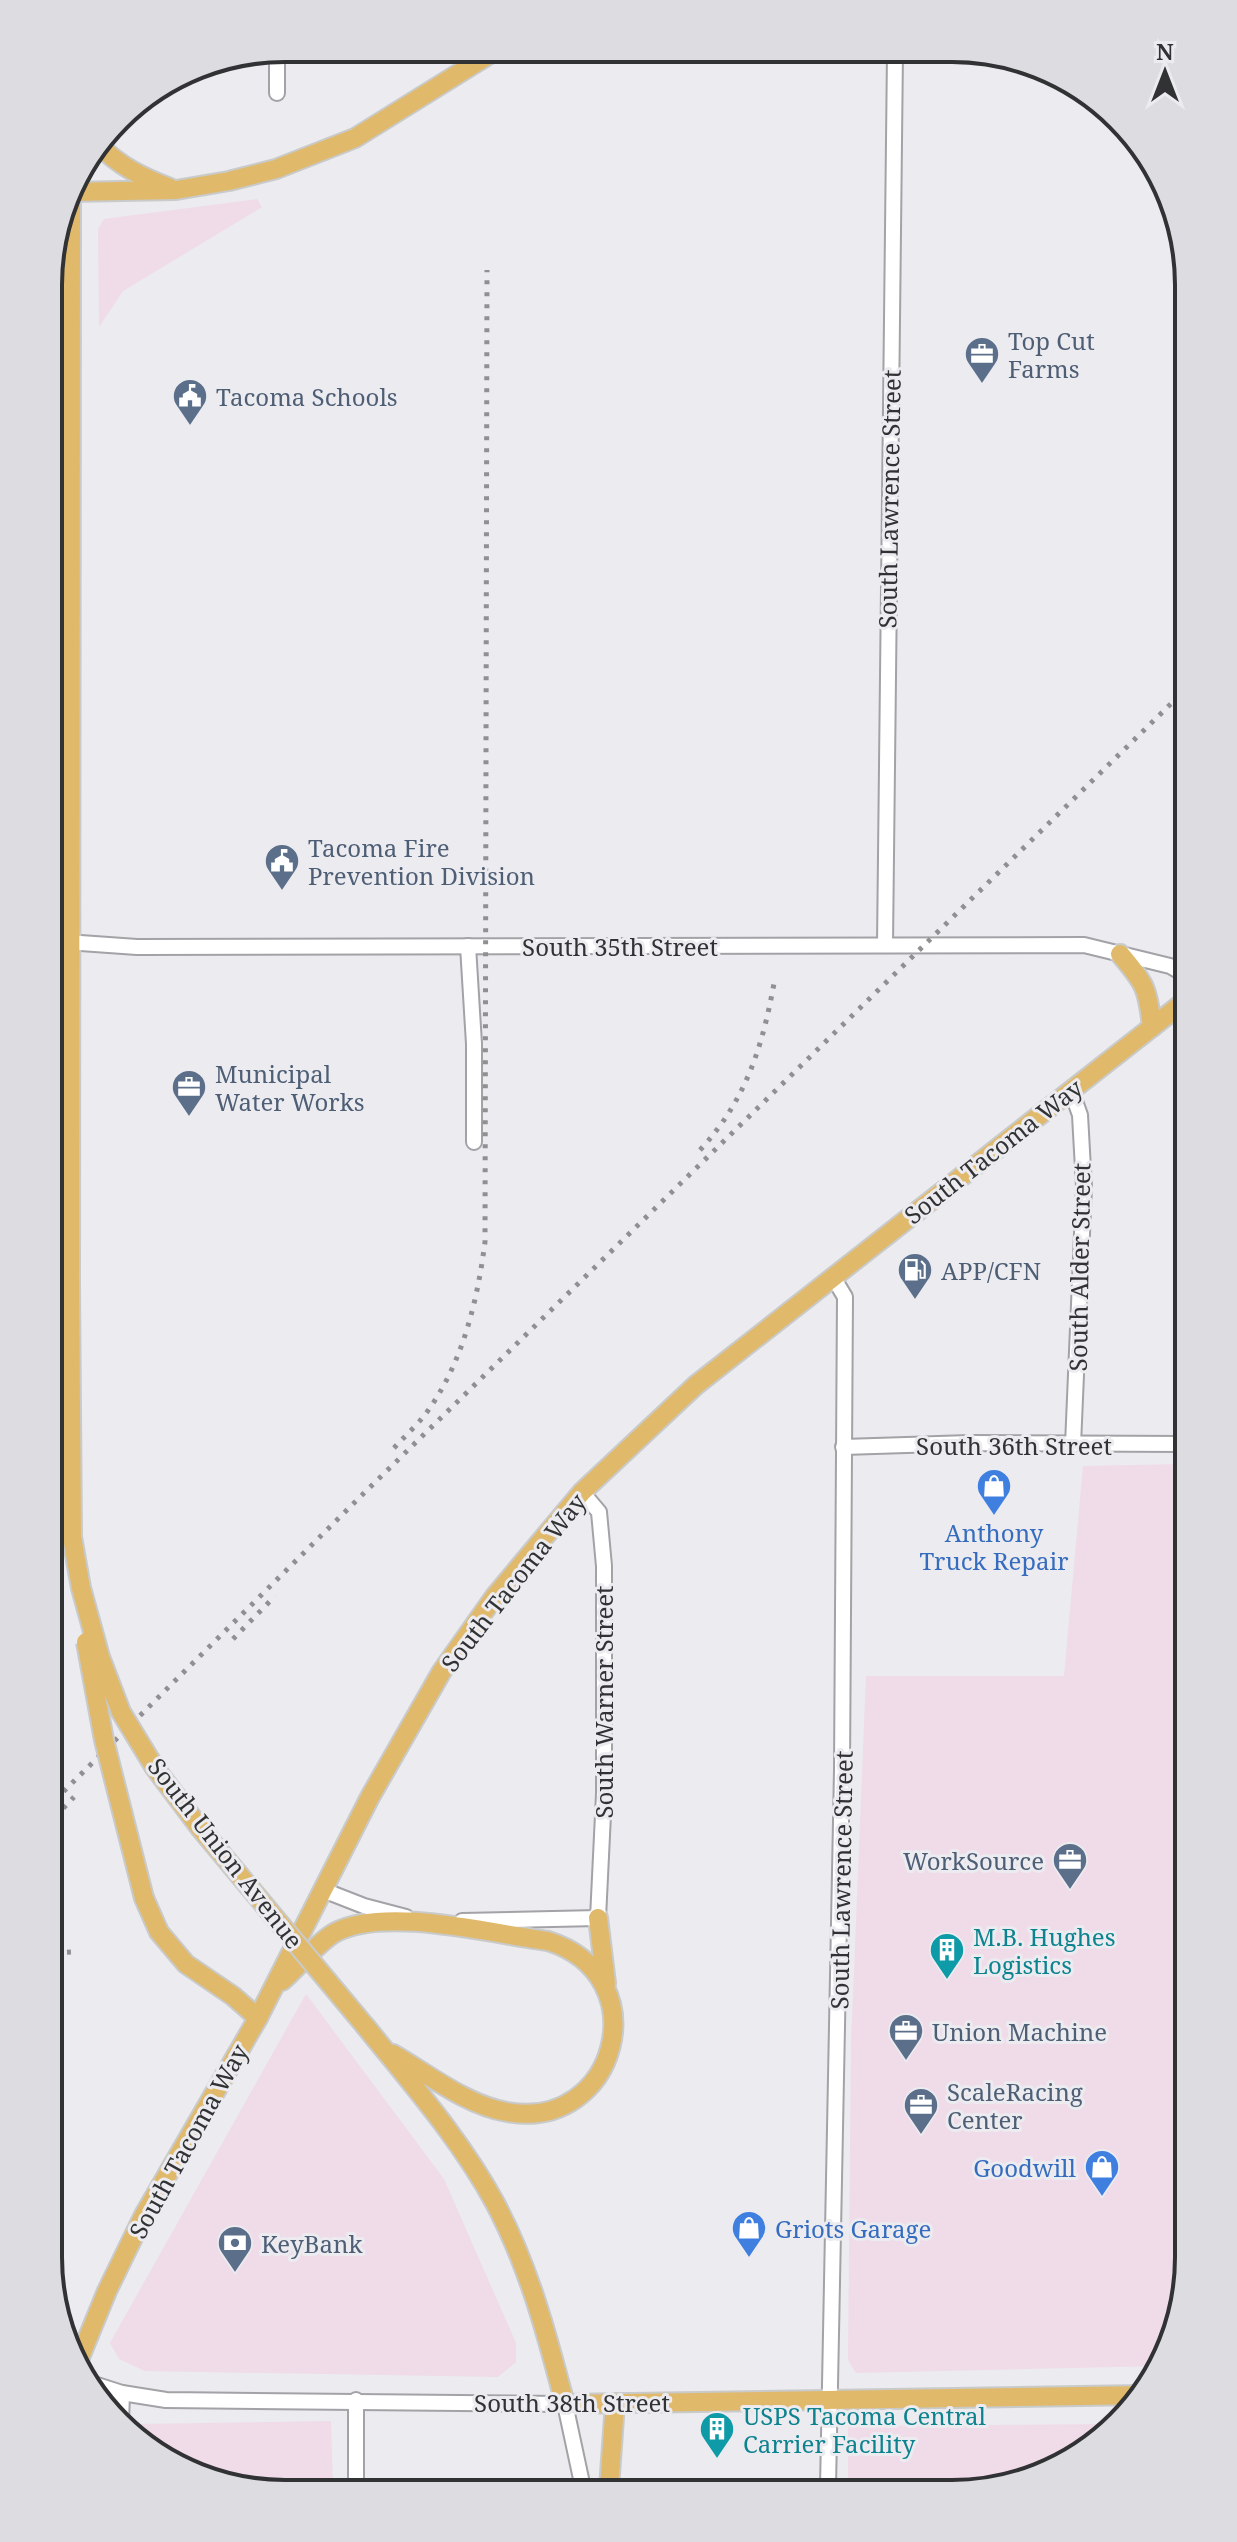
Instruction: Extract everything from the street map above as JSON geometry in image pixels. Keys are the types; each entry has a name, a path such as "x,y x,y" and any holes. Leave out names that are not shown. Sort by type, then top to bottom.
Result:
{"main road":[{"path":"84,189 176,190 276,169 355,138 477,62"},
{"path":"106,152 138,175 176,190"},
{"name":"South Union Avenue","path":"62,625 72,279 71,225"},
{"path":"63,265 72,279"},
{"path":"1120,954 1139,976 1148,994 1152,1027"},
{"name":"South Union Avenue","path":"62,980 70,1286 69,1473 72,1537 81,1588 100,1657 121,1712 155,1768 200,1828 384,2049 457,2144 495,2202 539,2306 565,2404"},
{"name":"South Tacoma Way","path":"83,2350 144,2215 258,2018 370,1797 442,1671 495,1596 582,1492 696,1385 1175,1009"},
{"path":"81,1588 87,1652 104,1740 144,1898 159,1932 186,1964 225,1990 258,2018"},
{"path":"384,2049 478,2103 495,2109 525,2114 558,2108 585,2091 605,2066 612,2047 612,2002 606,1986 598,1918"},
{"path":"271,1992 334,1933 356,1924 421,1921 548,1941 581,1957 606,1986"},
{"name":"South 38th Street","path":"565,2404 1127,2395"},
{"path":"610,2480 615,2403"}],"street":[{"path":"277,62 277,93"},
{"name":"South Lawrence Street","path":"885,945 895,62"},
{"name":"South 35th Street","path":"62,942 137,947 1084,945 1175,969"},
{"path":"468,946 475,1055 474,1142"},
{"name":"South Alder Street","path":"1071,1090 1080,1115 1084,1187 1073,1445"},
{"name":"South Lawrence Street","path":"828,2480 843,1678 845,1297 833,1277"},
{"name":"South 36th Street","path":"843,1447 970,1443 1175,1444"},
{"name":"South Warner Street","path":"582,1492 599,1512 604,1566 604,1794 598,1918"},
{"path":"323,1890 364,1906 421,1921 598,1918"},
{"name":"South 38th Street","path":"105,2387 166,2400 565,2404"},
{"path":"121,2408 122,2393"},
{"path":"356,2400 356,2480"},
{"path":"565,2404 581,2480"}],"shaded area":[{"path":"257,199 262,207 123,291 99,327 98,229 104,219"},
{"path":"1175,1464 1175,2272 1171,2301 1158,2343 1146,2366 856,2373 848,2360 851,2044 866,1676 1064,1676 1083,1466"},
{"path":"306,1994 444,2179 516,2343 516,2362 498,2377 145,2371 119,2359 110,2343"},
{"path":"331,2421 333,2480 256,2478 227,2472 173,2450 136,2423 139,2424"},
{"path":"1099,2424 1051,2457 1024,2468 996,2476 952,2480 848,2480 848,2426"}],"railway":[{"path":"394,1448 424,1416 458,1355 472,1311 485,1242 487,270"},
{"path":"62,1793 1175,700"},
{"path":"700,1150 730,1111 751,1070 765,1026 775,978"},
{"path":"233,1639 275,1596"},
{"path":"62,1810 74,1797"},
{"path":"62,1953 73,1952"}],"place":[{"name":"Top Cut Farms","path":"982,385"},
{"name":"Tacoma Schools","path":"190,427"},
{"name":"Tacoma Fire Prevention Division","path":"282,892"},
{"name":"Municipal Water Works","path":"189,1118"},
{"name":"APP/CFN","path":"915,1301"},
{"name":"Anthony Truck Repair","path":"994,1517"},
{"name":"WorkSource","path":"1070,1891"},
{"name":"M.B. Hughes Logistics","path":"947,1981"},
{"name":"Union Machine","path":"906,2062"},
{"name":"ScaleRacing Center","path":"921,2136"},
{"name":"Goodwill","path":"1102,2198"},
{"name":"Griots Garage","path":"749,2259"},
{"name":"KeyBank","path":"235,2274"},
{"name":"USPS Tacoma Central Carrier Facility","path":"717,2460"}]}
